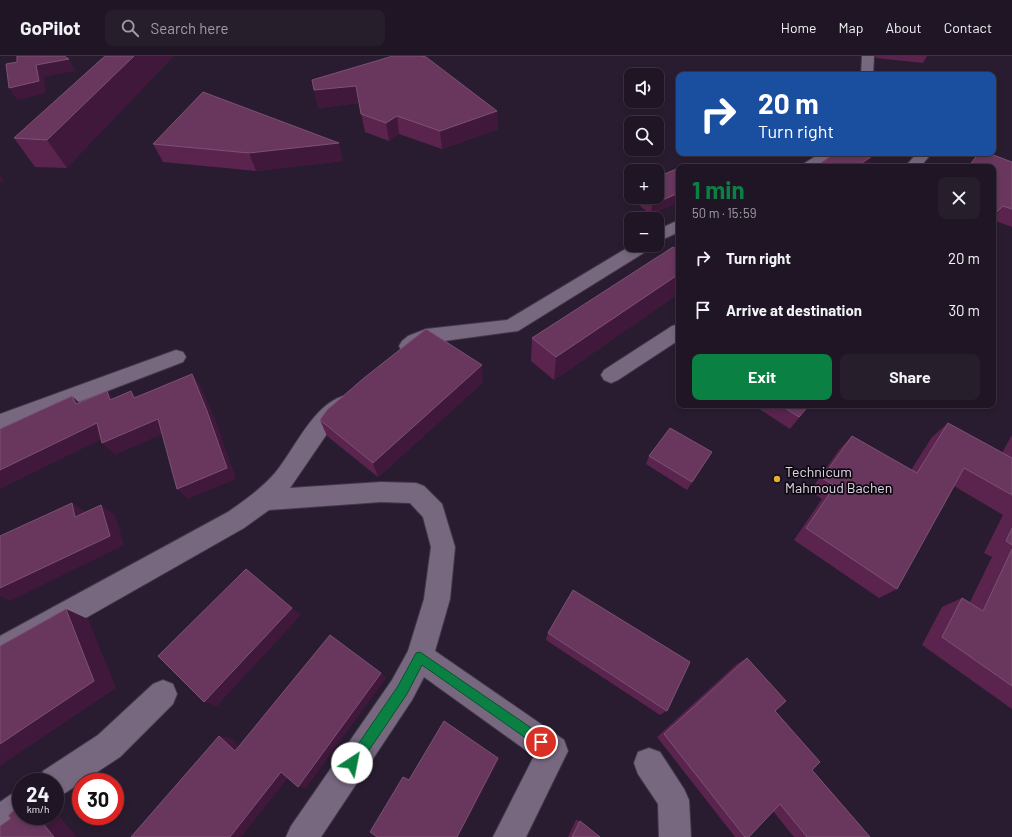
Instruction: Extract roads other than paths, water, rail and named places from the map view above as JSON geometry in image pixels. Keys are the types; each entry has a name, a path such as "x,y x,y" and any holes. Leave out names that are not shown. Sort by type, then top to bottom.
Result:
{"street":[{"path":"867,72 868,56"},
{"path":"813,164 826,156"},
{"path":"915,164 923,156"},
{"path":"664,234 676,227"},
{"path":"397,357 415,342 426,336 511,326 633,252"},
{"path":"611,374 676,333"},
{"path":"0,423 176,357"},
{"path":"0,651 236,520 264,500 284,480 325,419 355,393"},
{"path":"264,500 381,492 416,493 434,512 443,547 437,598 420,657 402,690 302,837"},
{"path":"420,657 553,751 509,837"},
{"path":"64,775 109,746 163,694"},
{"path":"649,763 673,800 675,837"},
{"path":"0,824 12,812"}],"place":[{"name":"Technicum Mahmoud Bachen","path":"777,479"}]}
